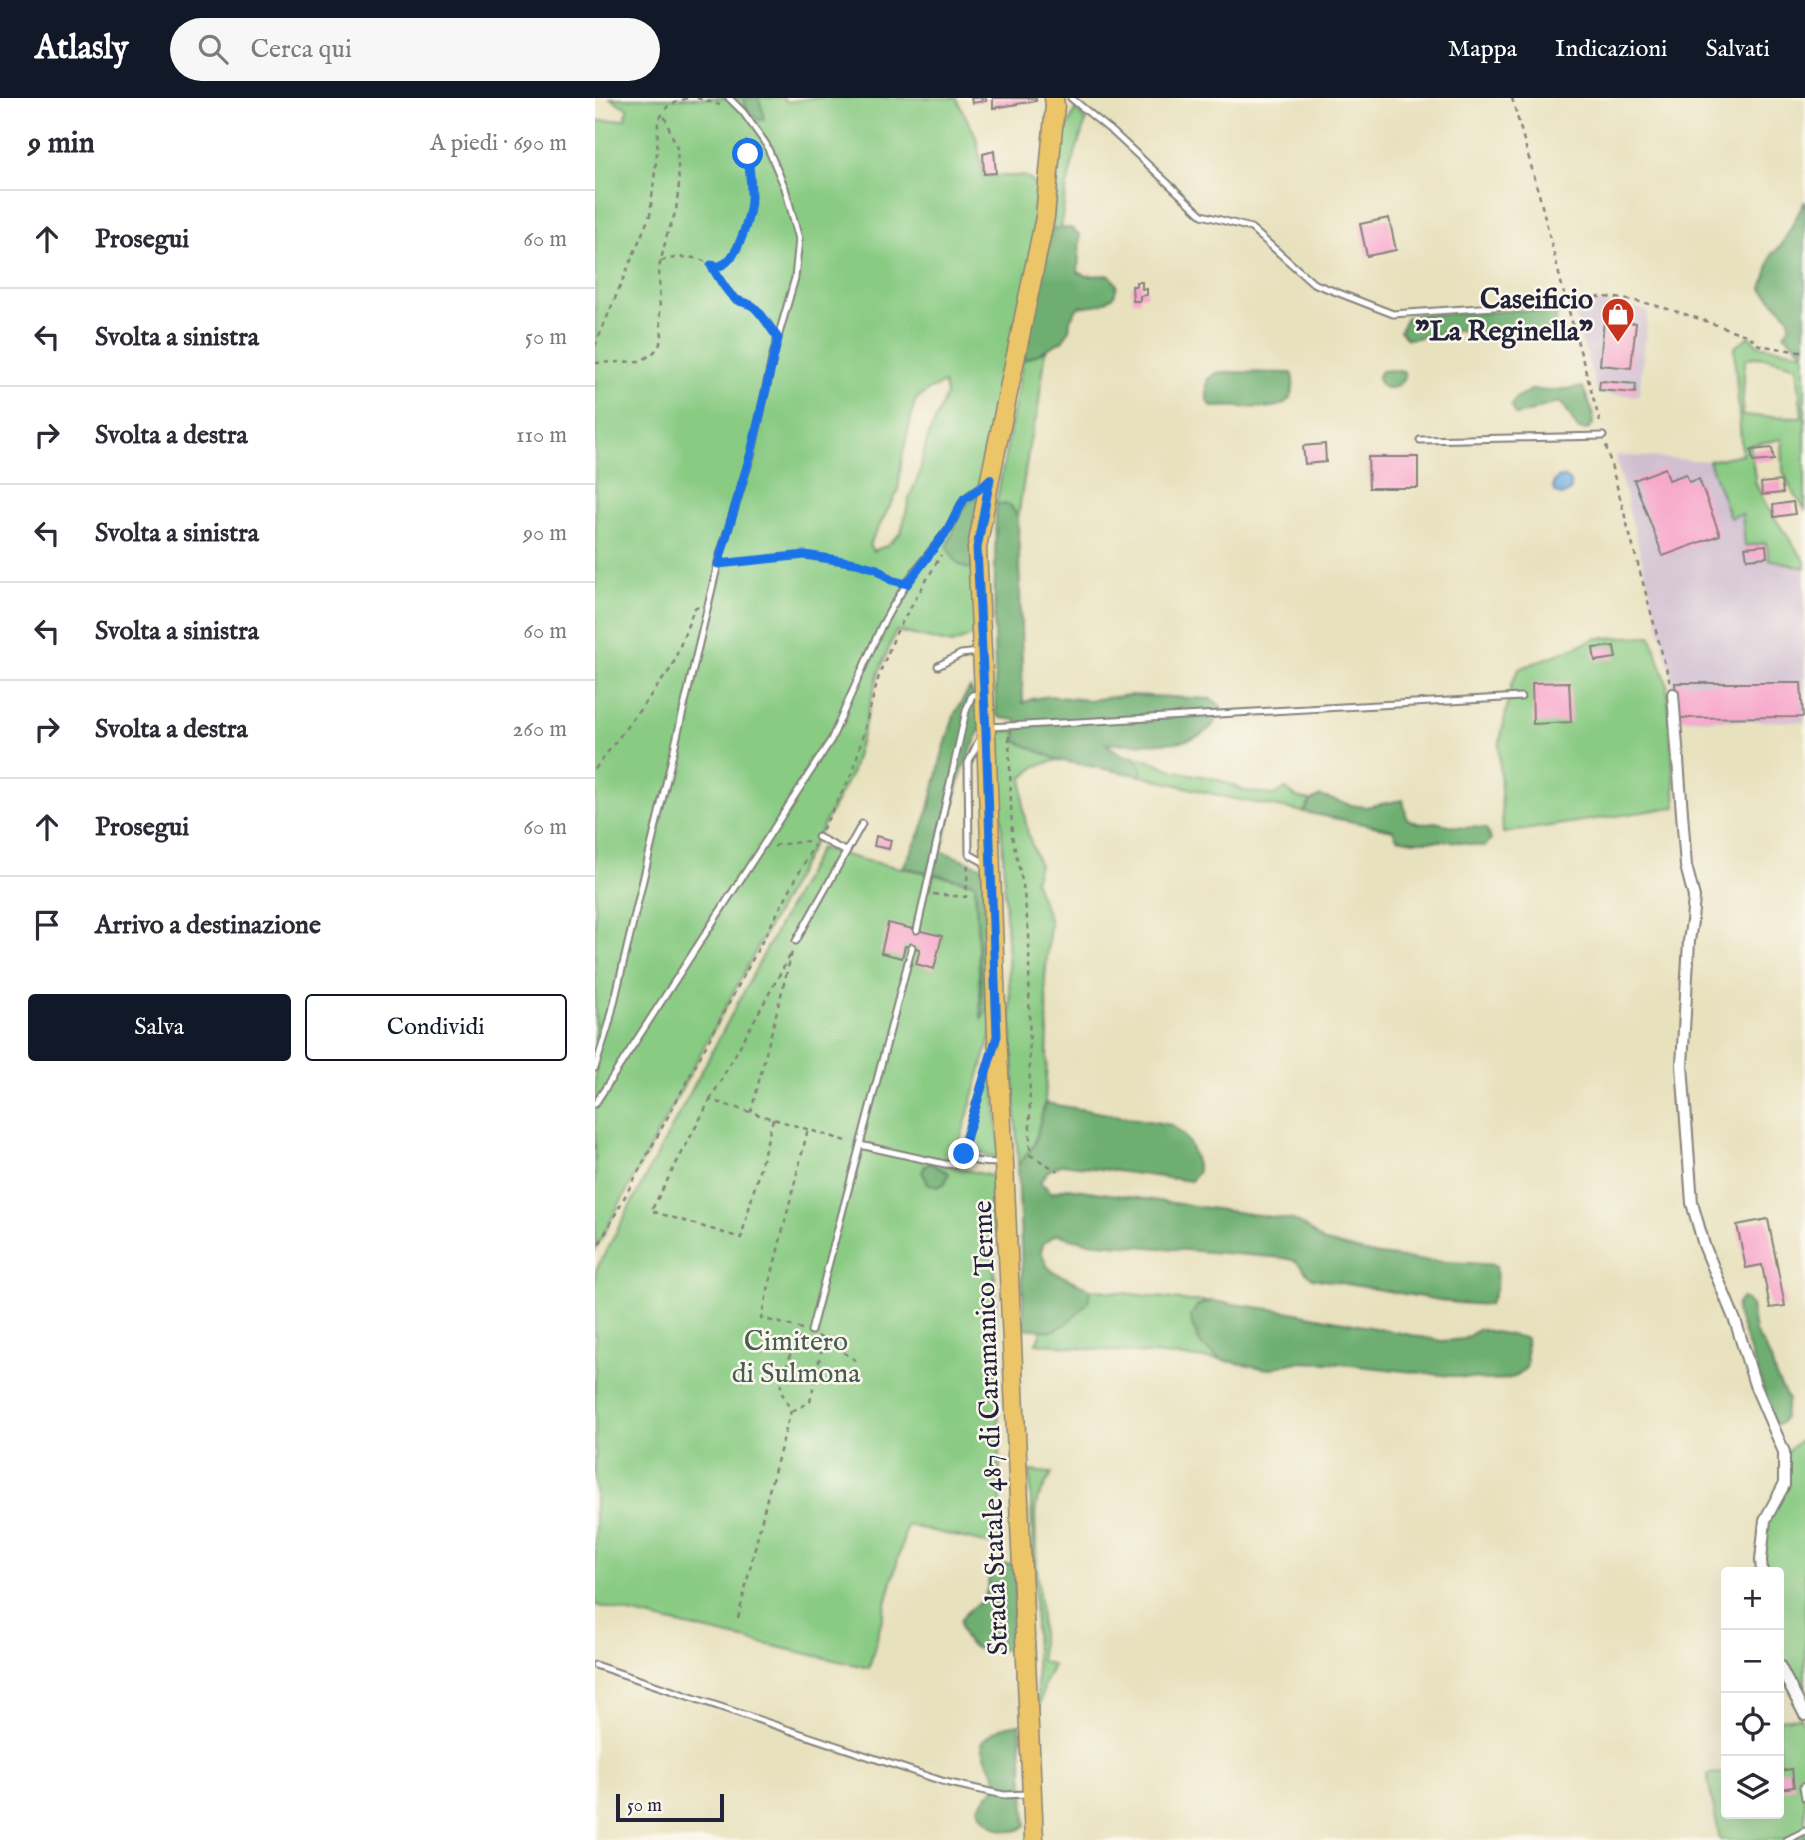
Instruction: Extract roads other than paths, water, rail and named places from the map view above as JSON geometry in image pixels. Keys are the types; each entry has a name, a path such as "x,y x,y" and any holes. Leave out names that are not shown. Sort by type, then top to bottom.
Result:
{"main road":[{"name":"Strada Statale 487 di Caramanico Terme","path":"1034,1840 977,548 1045,217 1054,98"}],"street":[{"path":"1673,694 1686,866 1693,897 1682,1065 1692,1203 1704,1245 1736,1323 1755,1385 1784,1452 1784,1485 1765,1520 1762,1567"},
{"path":"1784,1675 1805,1715"}],"lane":[{"path":"595,1068 609,1024 718,564 751,453 778,338 796,278 799,239 785,188 766,144 743,112 729,98"},
{"path":"1071,98 1202,215 1251,228 1313,283 1394,314 1566,302"},
{"path":"1420,440 1603,436"},
{"path":"595,1104 831,740 881,627 907,584 949,528 964,499 990,479"},
{"path":"938,666 961,654 982,652"},
{"path":"916,930 966,711 972,695 984,693"},
{"path":"992,867 969,854 968,763 986,730 1009,726 1521,697"},
{"path":"796,941 862,824"},
{"path":"818,837 845,851"},
{"path":"811,1331 912,947"},
{"path":"997,1036 964,1145 964,1154 977,1161 1005,1163"},
{"path":"860,1145 945,1164 957,1164 968,1158"},
{"path":"595,1665 945,1782 1004,1796 1031,1794"},
{"path":"1805,1786 1805,1798"},
{"path":"1787,1840 1805,1832"}],"water":[{"path":"1562,477 1568,480 1571,486 1568,492 1562,495 1556,492 1553,486 1556,480"}],"place":[{"name":"Caseificio \"La Reginella\"","path":"1618,344"}],"park label":[{"name":"Cimitero di Sulmona","path":"796,1356"}]}
